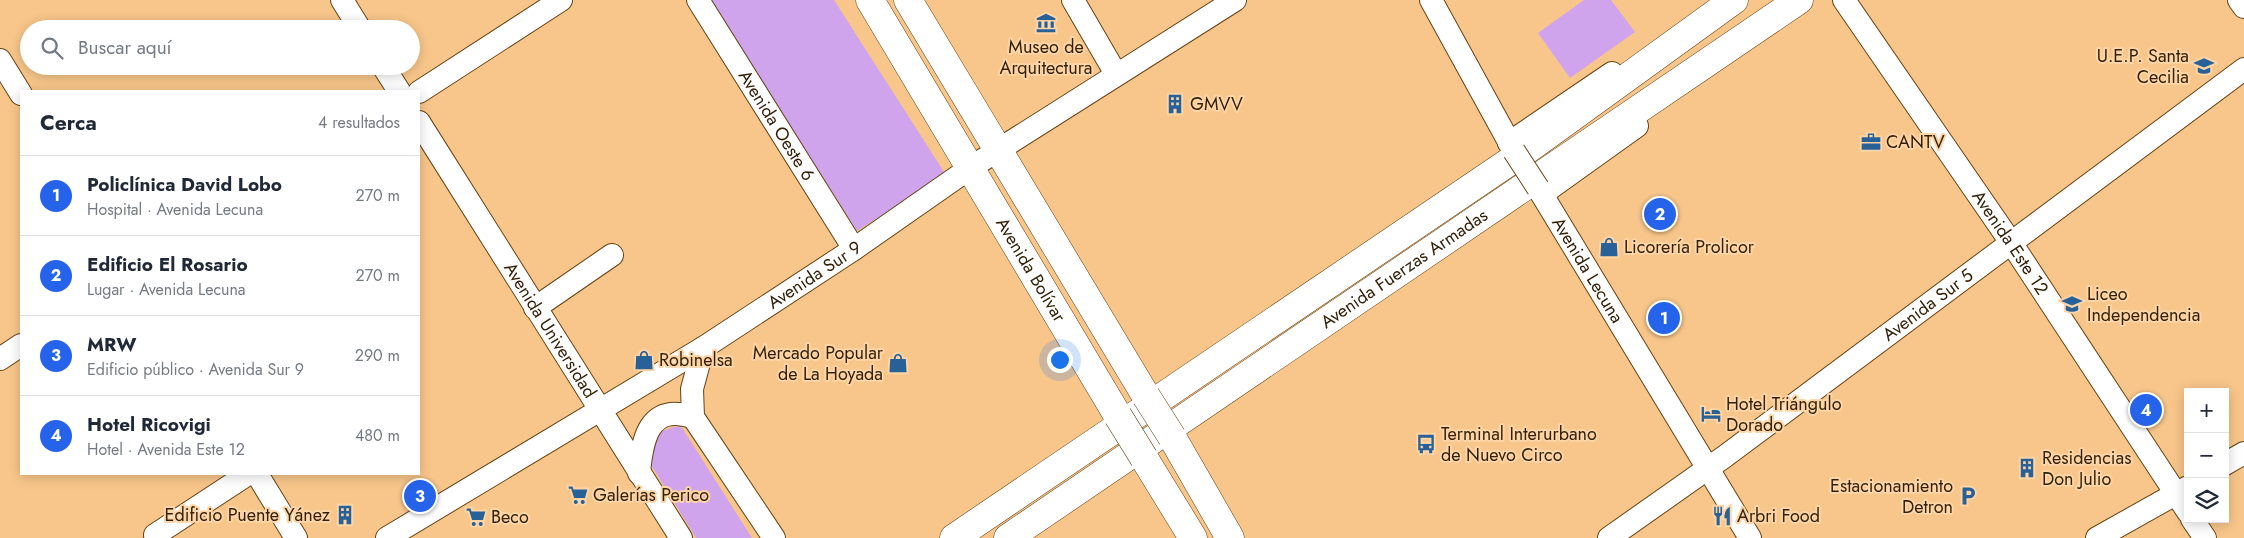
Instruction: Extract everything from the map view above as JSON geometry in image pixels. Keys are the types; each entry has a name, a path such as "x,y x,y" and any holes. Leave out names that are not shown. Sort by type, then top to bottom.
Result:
{"main road":[{"name":"Avenida Bolívar","path":"870,0 1118,416 1193,538"},
{"name":"Avenida Bolívar","path":"908,0 1172,437 1230,538"},
{"name":"Avenida Fuerzas Armadas","path":"954,538 1531,148 1734,0"},
{"name":"Avenida Fuerzas Armadas","path":"1008,538 1800,0"}],"street":[{"path":"342,0 354,20"},
{"path":"420,91 561,0"},
{"name":"Avenida Oeste 6","path":"698,0 854,249"},
{"path":"1073,0 1116,74"},
{"name":"Avenida Sur 9","path":"387,538 600,412 703,348 854,249 970,168 1235,0"},
{"name":"Avenida Lecuna","path":"1431,0 1512,147 1750,538"},
{"path":"1512,147 1718,0"},
{"path":"1540,191 1803,8 1810,0"},
{"name":"Avenida Este 12","path":"1844,0 2184,498"},
{"path":"2239,0 2244,7"},
{"path":"0,60 20,92"},
{"name":"Avenida Sur 5","path":"1609,538 1708,468 2012,244 2244,69"},
{"path":"389,75 398,90"},
{"name":"Avenida Universidad","path":"420,124 681,538"},
{"path":"535,308 612,255"},
{"path":"0,358 20,346"},
{"path":"703,348 692,389 692,417 774,538"},
{"path":"639,473 643,442 653,424 671,414 682,414 692,417"},
{"path":"2229,462 2244,453"},
{"path":"155,535 246,475"},
{"path":"258,475 296,538"},
{"path":"2097,538 2184,498"},
{"path":"2195,523 2205,538"}],"shaded area":[{"path":"710,0 834,0 946,175 857,231"},
{"path":"1584,0 1611,0 1635,32 1570,78 1538,33"},
{"path":"681,426 752,538 696,538 645,455 658,434 667,429"}],"place":[{"name":"Museo de Arquitectura","path":"1046,23"},
{"name":"U.E.P. Santa Cecilia","path":"2204,66"},
{"name":"GMVV","path":"1175,104"},
{"name":"CANTV","path":"1871,142"},
{"name":"Edificio El Rosario","path":"1660,214"},
{"name":"Licorería Prolicor","path":"1609,247"},
{"name":"Liceo Independencia","path":"2072,304"},
{"name":"Policlínica David Lobo","path":"1664,318"},
{"name":"Robinelsa","path":"644,360"},
{"name":"Mercado Popular de La Hoyada","path":"898,363"},
{"name":"Hotel Ricovigi","path":"2146,410"},
{"name":"Hotel Triángulo Dorado","path":"1711,414"},
{"name":"Terminal Interurbano de Nuevo Circo","path":"1426,444"},
{"name":"Residencias Don Julio","path":"2027,468"},
{"name":"Galerías Perico","path":"578,495"},
{"name":"MRW","path":"420,496"},
{"name":"Estacionamiento Detron","path":"1968,496"},
{"name":"Edificio Puente Yánez","path":"345,515"},
{"name":"Arbri Food","path":"1722,516"},
{"name":"Beco","path":"476,517"}]}
